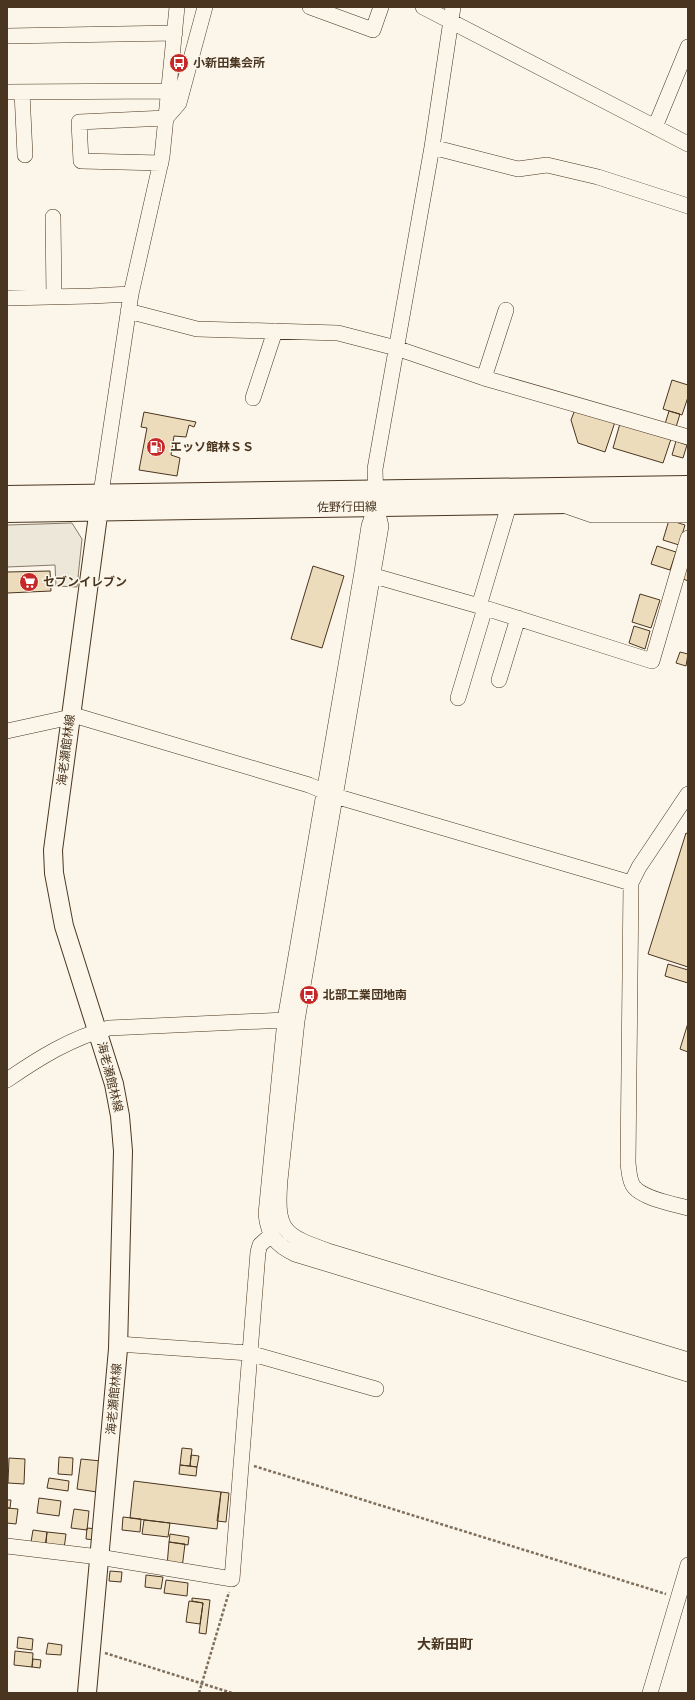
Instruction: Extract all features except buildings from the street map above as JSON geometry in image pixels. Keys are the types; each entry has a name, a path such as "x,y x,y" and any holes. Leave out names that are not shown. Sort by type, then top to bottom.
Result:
{"main road":[{"name":"佐野行田線","path":"7,513 98,511 375,498 509,505 560,504 598,495 688,485"},
{"name":"佐野行田線","path":"7,495 101,493 375,498 598,495 688,502"},
{"name":"海老瀬館林線","path":"87,1693 118,1344 123,1151 120,1116 114,1084 64,926 54,873 53,850 101,493"}],"street":[{"path":"101,493 131,294 161,163 177,7"},
{"path":"161,163 81,161 78,122 166,118 179,103 205,7"},
{"path":"310,7 373,30 381,7"},
{"path":"423,7 452,14 688,144"},
{"path":"452,14 432,147 375,469 375,498 369,526 368,574 291,1020 266,1214 267,1226 277,1243 295,1254 688,1374"},
{"path":"7,36 175,33"},
{"path":"655,127 688,47"},
{"path":"7,92 168,91"},
{"path":"22,92 25,155"},
{"path":"432,147 518,169 547,165 598,178 688,206"},
{"path":"53,217 54,297"},
{"path":"7,298 131,294"},
{"path":"484,378 506,310"},
{"path":"128,311 197,329 338,333 396,348 484,378 688,437"},
{"path":"253,398 275,331"},
{"path":"560,504 592,515 688,515"},
{"path":"458,698 509,505"},
{"path":"368,574 518,618 652,661 688,538"},
{"path":"499,680 518,618"},
{"path":"7,731 70,717 88,720 309,785 329,794 631,883"},
{"path":"688,794 639,867 631,883 628,1155 629,1175 634,1187 645,1195 688,1208"},
{"path":"7,1080 44,1054 98,1031 109,1028 291,1020"},
{"path":"291,1020 278,1206 280,1219 285,1229 294,1238 331,1252 688,1360"},
{"path":"7,1546 100,1557 232,1579 240,1462 258,1252 260,1244 271,1235"},
{"path":"118,1344 249,1353 376,1389"},
{"path":"650,1693 688,1565"}],"path":[{"path":"240,1462 678,1598"},
{"path":"199,1693 232,1579"},
{"path":"91,1651 103,1652 232,1693"}],"shaded area":[{"path":"72,523 82,539 77,587 56,586 55,565 7,567 7,525"}],"place":[{"name":"小新田集会所","path":"179,63"},
{"name":"エッソ館林ＳＳ","path":"156,447"},
{"name":"セブンイレブン","path":"29,582"},
{"name":"北部工業団地南","path":"309,995"}],"district":[{"name":"大新田町","path":"445,1644"}]}
